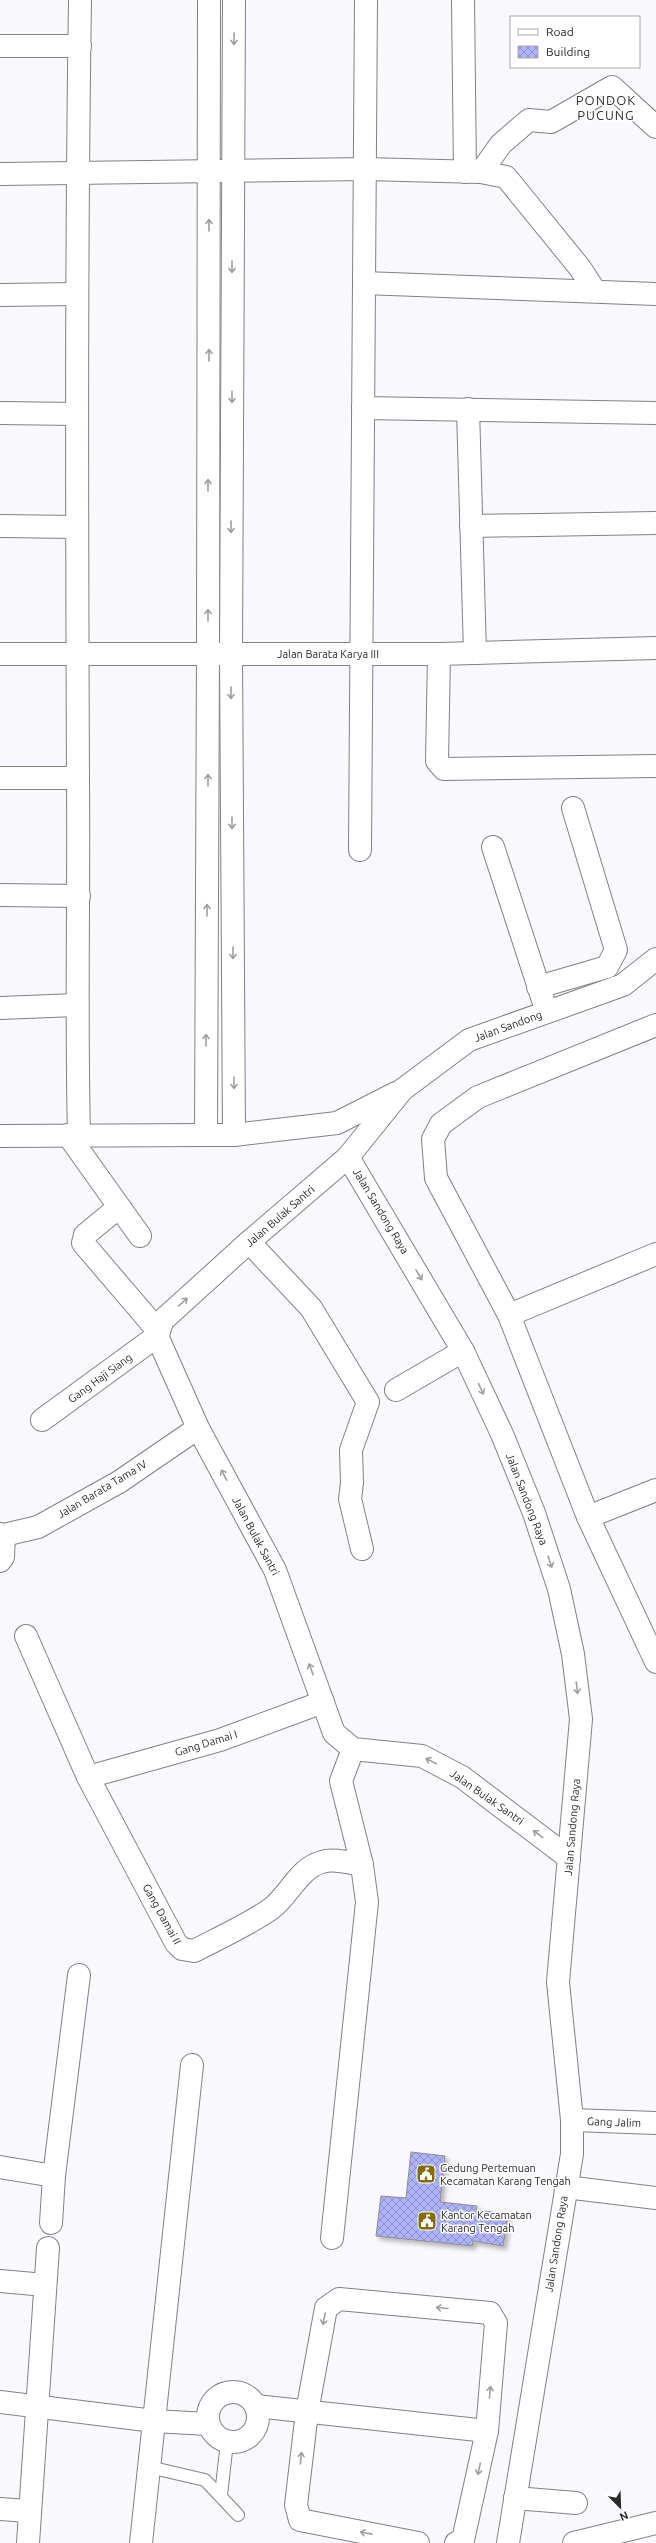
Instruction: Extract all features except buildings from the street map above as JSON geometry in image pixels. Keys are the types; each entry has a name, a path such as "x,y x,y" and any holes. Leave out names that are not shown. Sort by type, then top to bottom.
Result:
{"street":[{"path":"80,0 76,294 79,896 73,1136 119,1207 140,1236"},
{"path":"206,1135 209,0"},
{"path":"234,0 231,654 234,1135"},
{"path":"360,850 366,0"},
{"path":"464,0 473,172"},
{"path":"0,46 80,46"},
{"path":"473,172 501,144 529,120 551,122 612,87 656,127"},
{"path":"0,174 365,169 473,172 506,177 580,268 595,291"},
{"path":"364,283 656,294"},
{"path":"0,295 76,294"},
{"path":"363,408 656,413"},
{"path":"468,410 474,653"},
{"path":"0,413 76,414"},
{"path":"471,526 656,523"},
{"path":"0,526 77,527"},
{"name":"Jalan Barata Karya III","path":"0,654 439,654 656,648"},
{"path":"439,654 437,761 444,769 656,766"},
{"path":"0,778 78,778"},
{"path":"538,986 608,967 616,950 573,808"},
{"path":"493,847 546,1012"},
{"path":"0,895 79,896"},
{"name":"Jalan Sandong","path":"348,1157 402,1090 470,1040 623,985 656,959"},
{"path":"0,1008 76,1005"},
{"path":"656,1025 478,1098 442,1124 433,1139 436,1178 509,1315 588,1517 656,1662"},
{"path":"0,1136 234,1135 337,1123 402,1090"},
{"name":"Jalan Bulak Santri","path":"348,1157 249,1242 163,1320 158,1334 198,1428 275,1570 334,1733 353,1749 422,1756 462,1777 569,1858"},
{"name":"Jalan Sandong Raya","path":"348,1157 463,1351 502,1434 534,1513 559,1589 573,1654 581,1719 558,1982 572,2120 572,2154 508,2543"},
{"path":"119,1207 85,1235 83,1243 158,1334"},
{"path":"249,1242 311,1308 368,1402 351,1450 352,1482 350,1499 362,1549"},
{"path":"509,1315 656,1254"},
{"name":"Gang Haji Siang","path":"42,1420 158,1334"},
{"path":"396,1390 463,1351"},
{"name":"Jalan Barata Tama IV","path":"2,1535 45,1523 119,1482 198,1428"},
{"path":"588,1517 656,1490"},
{"path":"0,1560 3,1556 2,1535"},
{"path":"26,1636 88,1778"},
{"name":"Gang Damai I","path":"88,1778 220,1740 323,1702"},
{"path":"332,2238 367,1902 362,1865 341,1781 353,1749"},
{"name":"Gang Damai II","path":"88,1778 176,1943 182,1949 194,1951 271,1909 287,1896 292,1884 316,1864 324,1861 362,1865"},
{"path":"50,2223 54,2176 78,1975"},
{"path":"141,2543 192,2066"},
{"name":"Gang Jalim","path":"572,2120 656,2123"},
{"path":"0,2167 54,2176"},
{"path":"566,2187 656,2198"},
{"path":"28,2543 28,2512 48,2248"},
{"path":"0,2281 45,2285"},
{"path":"418,2543 300,2520 296,2505 306,2412 326,2308 339,2299 490,2313 496,2323 487,2431 463,2540 456,2543"},
{"path":"231,2391 246,2395 256,2406 258,2420 252,2433 241,2440 227,2442 215,2435 208,2424 208,2409 217,2396 231,2391"},
{"path":"0,2402 154,2421 208,2424"},
{"path":"256,2406 487,2431"},
{"path":"515,2498 576,2503"},
{"path":"0,2508 28,2512"},
{"path":"574,2543 656,2523"}],"lane":[{"path":"221,2495 227,2442"},
{"path":"149,2467 205,2480 221,2495 238,2515"}],"place":[{"name":"Gedung Pertemuan Kecamatan Karang Tengah","path":"426,2174"},
{"name":"Kantor Kecamatan Karang Tengah","path":"427,2221"}],"district":[{"name":"PONDOK PUCUNG","path":"606,108"}]}
